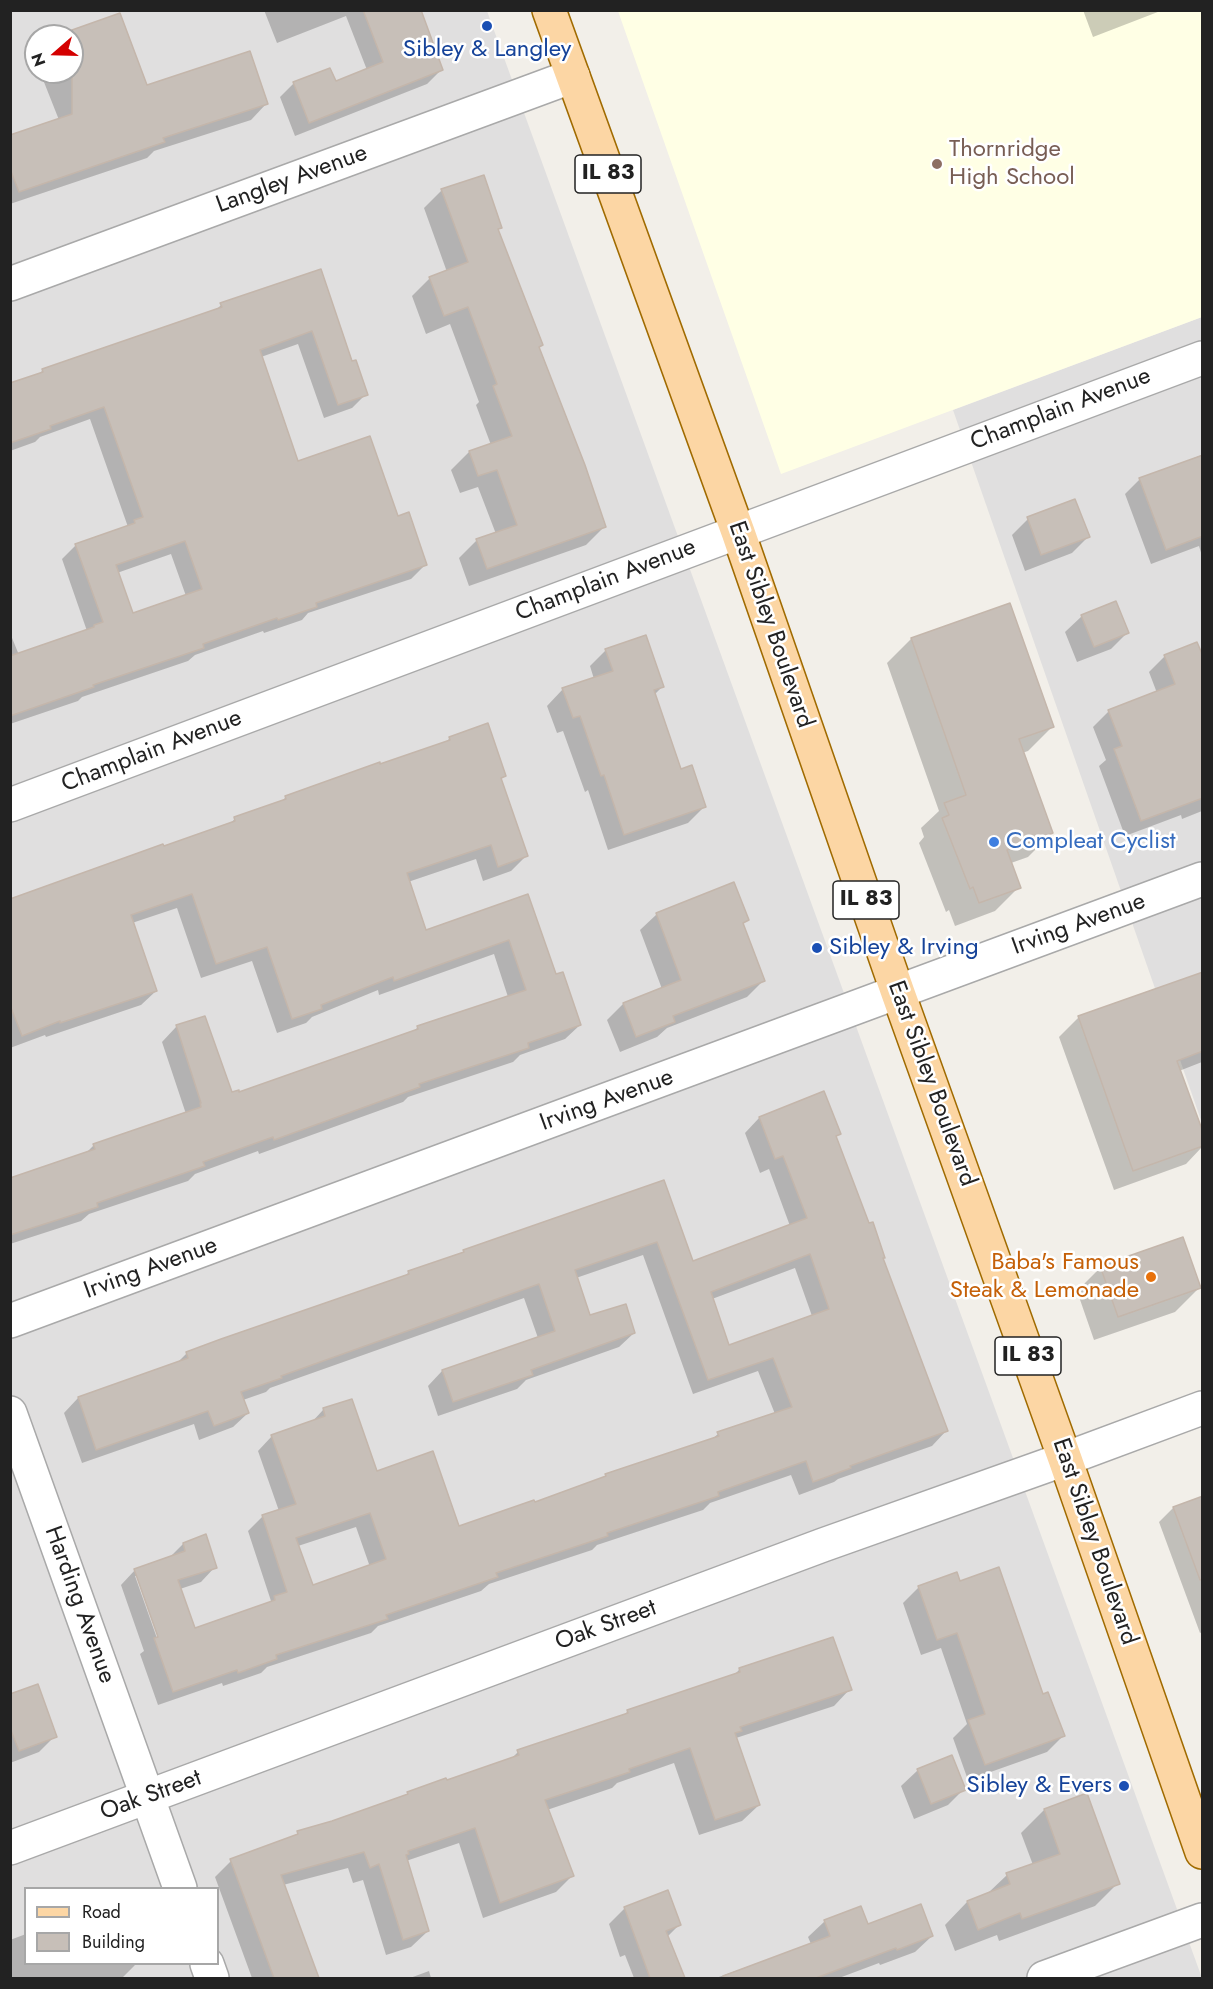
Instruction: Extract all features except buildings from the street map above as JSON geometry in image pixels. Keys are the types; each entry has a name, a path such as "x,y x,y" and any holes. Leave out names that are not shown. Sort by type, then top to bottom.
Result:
{"main road":[{"name":"East Sibley Boulevard","path":"549,10 738,532 898,993 1203,1852"}],"street":[{"name":"Langley Avenue","path":"10,284 573,76"},
{"name":"Champlain Avenue","path":"10,805 1203,357"},
{"name":"Irving Avenue","path":"10,1321 1203,879"},
{"name":"Oak Street","path":"10,1848 823,1545 1065,1460 1203,1408"},
{"name":"Harding Avenue","path":"10,1413 180,1887"},
{"path":"1044,1978 1203,1920"}],"shaded area":[{"path":"11,11 487,11 1202,1978 11,1978"},
{"name":"Thornridge High School","path":"618,11 1202,11 1202,317 781,474"},
{"path":"1202,317 1202,1123 953,410"}],"place":[{"name":"Sibley & Langley","path":"487,26"},
{"name":"Thornridge High School","path":"937,164"},
{"name":"Compleat Cyclist","path":"994,842"},
{"name":"Sibley & Irving","path":"817,948"},
{"name":"Baba's Famous Steak & Lemonade","path":"1151,1277"},
{"name":"Sibley & Evers","path":"1124,1786"}]}
